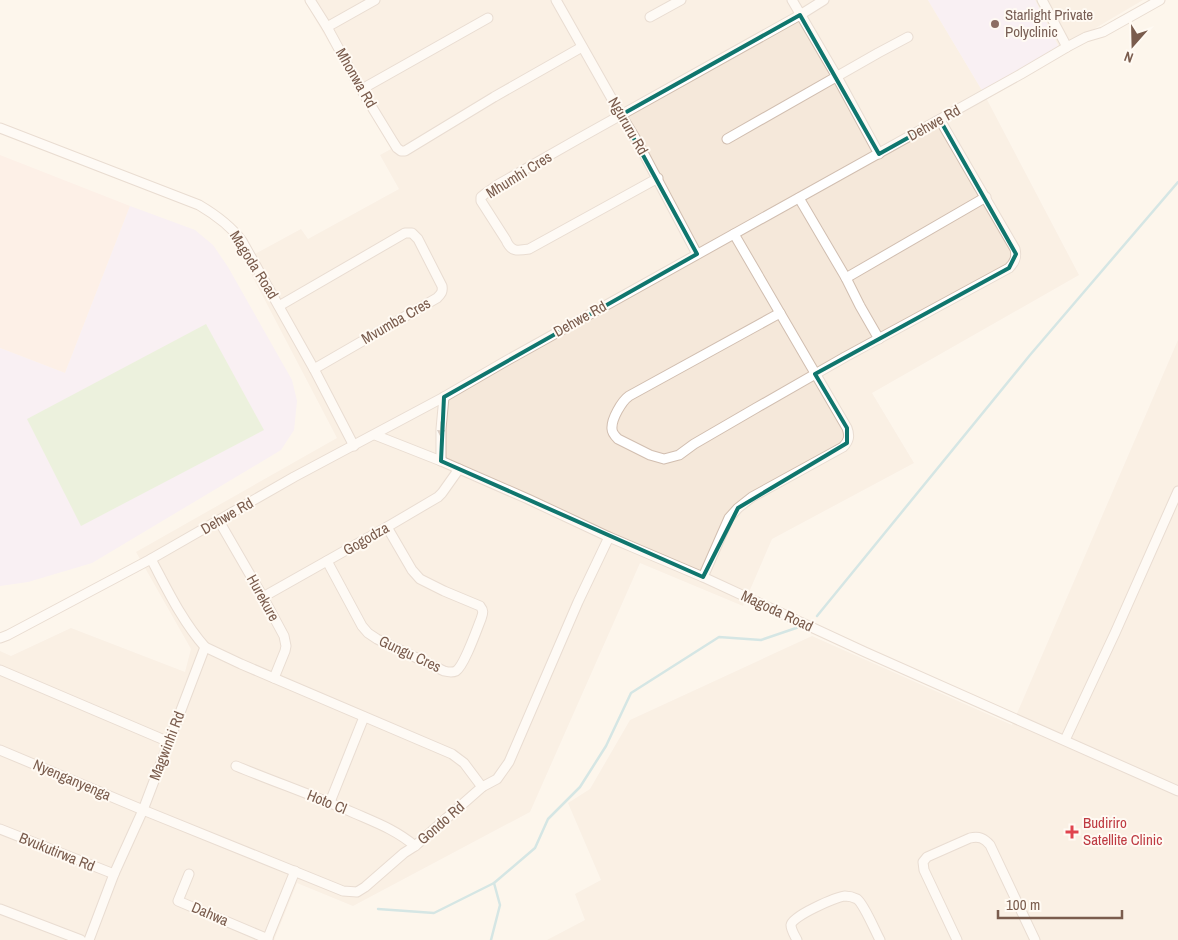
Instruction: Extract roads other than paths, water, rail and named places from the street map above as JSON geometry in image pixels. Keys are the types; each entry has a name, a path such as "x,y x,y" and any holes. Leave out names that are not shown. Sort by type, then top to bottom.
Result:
{"street":[{"name":"Mhonwa Rd","path":"310,0 328,27 397,148 401,151 405,151 582,47"},
{"path":"328,27 375,0"},
{"name":"Ngururu Rd","path":"556,0 658,178 697,254"},
{"path":"650,17 681,0"},
{"path":"792,0 879,154"},
{"path":"621,115 824,0"},
{"path":"1042,0 1068,47"},
{"name":"Dehwe Rd","path":"0,638 151,559 294,477 444,397 1086,37 1103,32 1160,0"},
{"path":"362,89 488,18"},
{"path":"727,139 908,37"},
{"name":"Mhumhi Cres","path":"621,115 499,184 486,192 481,201 509,247 521,251 529,249 658,178"},
{"path":"780,313 629,396 619,407 613,423 614,436 618,440 650,455 664,459 672,458 815,374 1009,268 1016,258 1015,249 940,120"},
{"name":"Magoda Road","path":"0,128 199,205 217,216 235,231 314,369 354,446"},
{"path":"846,278 986,197"},
{"path":"799,198 879,339"},
{"name":"Mvumba Cres","path":"279,306 405,233 412,233 418,239 442,286 441,294 314,369"},
{"path":"703,576 729,518 738,508 752,497 843,447 847,442 849,434 734,234"},
{"path":"441,461 440,430 444,397"},
{"name":"Magoda Road","path":"374,435 441,461 609,537 703,576 866,652 1178,791"},
{"name":"Gogodza","path":"263,597 438,496 459,469"},
{"path":"1065,740 1178,491"},
{"name":"Hurekure","path":"219,521 286,641 285,652 274,678"},
{"name":"Gungu Cres","path":"327,561 362,626 368,633 444,671 449,673 455,672 462,664 481,619 482,609 480,606 420,579 412,570 387,527"},
{"name":"Gondo Rd","path":"143,810 343,891 357,892 365,888 482,787 497,779 509,762 578,602 609,537"},
{"path":"151,559 195,636 205,647 452,754 464,763 482,787"},
{"name":"Magwinhi Rd","path":"89,940 114,874 143,810 205,647"},
{"path":"0,670 169,742"},
{"path":"330,802 364,717"},
{"name":"Nyenganyenga","path":"0,750 143,810"},
{"name":"Hoto Cl","path":"236,766 330,802 392,830 415,846"},
{"name":"Bvukutirwa Rd","path":"0,829 114,874"},
{"path":"957,940 924,870 923,862 927,857 976,836 982,838 990,846 1035,940"},
{"path":"268,939 296,871"},
{"name":"Dahwa","path":"189,874 178,901 268,939"},
{"path":"797,940 791,927 791,923 796,918 827,902 852,896 859,901 880,940"},
{"path":"0,909 81,940"}],"waterway":[{"path":"817,616 1030,355 1178,182"},
{"path":"378,909 434,913 494,883 535,848 548,819 580,787 606,746 631,693 719,637 761,640 799,627"},
{"path":"491,940 500,905 494,883"}],"place":[{"name":"Starlight Private Polyclinic","path":"995,24"},
{"name":"Budiriro Satellite Clinic","path":"1072,832"}]}
